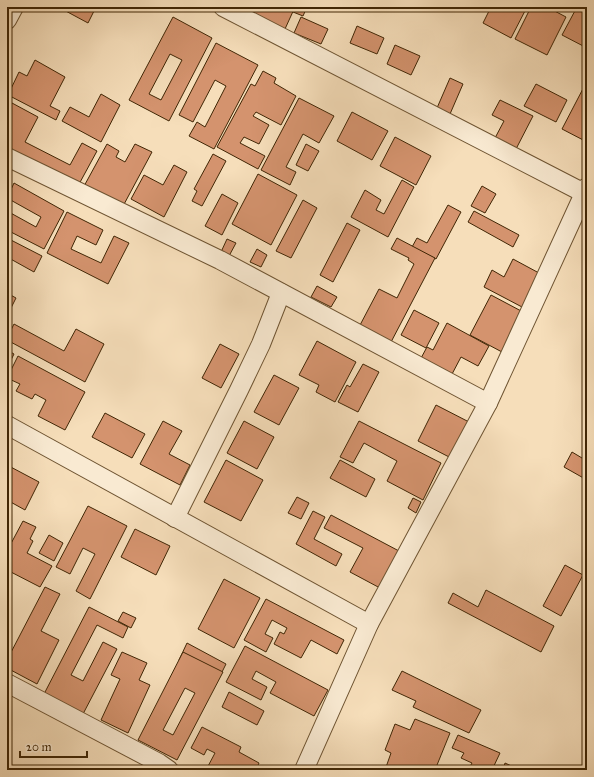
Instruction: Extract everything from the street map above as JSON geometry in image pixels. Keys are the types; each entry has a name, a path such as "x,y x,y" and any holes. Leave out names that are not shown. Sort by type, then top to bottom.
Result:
{"street":[{"path":"7,20 14,7"},
{"path":"223,7 586,190 488,403 369,624 304,770"},
{"path":"7,157 220,260 488,403"},
{"path":"175,518 261,344 281,293"},
{"path":"7,425 369,624"},
{"path":"7,683 159,763 169,770"}],"building":[{"path":"62,7 96,7 88,23 62,9"},
{"path":"250,7 295,7 285,29 247,13"},
{"path":"295,7 307,7 303,16 293,12"},
{"path":"491,7 527,7 511,38 483,23"},
{"path":"531,7 547,7 566,17 547,55 515,39"},
{"path":"577,7 587,7 587,48 562,35"},
{"path":"173,17 212,38 169,121 129,100","holes":["170,54 182,60 161,100 149,94"]},
{"path":"301,17 328,29 321,44 294,33"},
{"path":"357,26 384,38 377,54 350,43"},
{"path":"216,43 258,65 214,149 189,136 197,122 205,127 226,86 215,80 193,122 179,115"},
{"path":"395,45 420,56 411,75 387,64"},
{"path":"35,60 65,77 50,106 60,111 56,120 8,95 19,72 27,76"},
{"path":"263,71 276,78 274,83 296,96 281,125 256,112 253,116 269,125 259,144 244,137 240,143 265,156 258,169 217,147 251,84 255,86"},
{"path":"450,78 463,84 450,114 437,108"},
{"path":"587,81 587,142 562,129"},
{"path":"536,84 567,100 556,122 524,106"},
{"path":"101,94 120,105 101,142 62,121 70,107 89,117"},
{"path":"299,98 334,116 319,143 303,134 286,167 296,172 290,185 261,170"},
{"path":"500,100 533,116 516,149 495,138 504,121 492,115"},
{"path":"12,103 38,117 25,142 70,165 82,143 97,151 78,186 7,149 7,112"},
{"path":"352,112 388,131 372,160 337,141"},
{"path":"395,137 431,156 416,185 380,166"},
{"path":"107,144 119,151 116,157 125,162 135,144 152,152 122,208 83,188"},
{"path":"306,144 319,151 308,171 296,165"},
{"path":"213,154 226,161 202,206 192,201 197,191 194,189"},
{"path":"174,165 187,172 164,217 131,199 144,175 163,185"},
{"path":"258,174 297,195 271,245 232,224"},
{"path":"402,180 414,187 388,237 351,217 365,190 381,200 376,210 384,214"},
{"path":"14,183 64,211 44,249 7,230 7,211 36,227 41,217 7,198"},
{"path":"482,186 496,194 485,213 471,206"},
{"path":"222,194 238,203 222,235 205,226"},
{"path":"303,200 317,208 291,258 276,251"},
{"path":"448,205 461,212 436,259 412,247 417,238 427,243"},
{"path":"474,211 519,235 513,247 468,222"},
{"path":"67,212 103,230 96,245 77,236 71,249 101,263 114,236 129,243 108,284 47,253"},
{"path":"347,223 360,230 333,282 320,275"},
{"path":"7,238 42,256 34,272 7,257"},
{"path":"397,238 435,258 390,344 359,327 379,289 397,298 414,264 408,260 409,258 391,249"},
{"path":"227,239 236,243 229,256 221,252"},
{"path":"257,249 267,255 261,267 250,262"},
{"path":"513,259 539,273 522,307 484,287 492,270 504,277"},
{"path":"317,286 337,297 331,307 311,297"},
{"path":"7,293 16,298 7,316"},
{"path":"491,295 523,312 502,352 470,335"},
{"path":"414,310 439,323 426,348 401,335"},
{"path":"447,323 489,346 478,366 461,357 451,376 420,360 427,347 433,350"},
{"path":"14,324 64,351 76,329 104,344 85,382 7,340"},
{"path":"317,341 356,362 335,402 316,392 319,385 299,375"},
{"path":"220,344 239,354 221,388 202,378"},
{"path":"7,350 14,354 7,368"},
{"path":"18,356 85,392 65,430 38,416 46,400 35,394 32,399 16,391 20,384 7,378"},
{"path":"363,364 379,372 358,412 338,402 347,385 350,387"},
{"path":"274,375 299,388 279,425 254,412"},
{"path":"436,405 471,423 453,459 418,441"},
{"path":"105,413 145,434 132,458 92,437"},
{"path":"163,421 182,431 169,454 190,465 180,485 140,464"},
{"path":"244,421 274,437 257,469 227,453"},
{"path":"359,421 441,463 423,500 387,481 397,461 364,443 353,463 340,457"},
{"path":"572,452 587,461 587,480 564,467"},
{"path":"226,460 263,480 241,521 204,502"},
{"path":"340,460 375,479 366,497 330,478"},
{"path":"7,465 39,482 25,510 7,500"},
{"path":"297,497 309,503 301,519 288,513"},
{"path":"413,498 421,502 416,513 408,508"},
{"path":"88,506 127,526 90,599 76,591 95,554 83,548 70,574 56,567"},
{"path":"313,511 325,517 314,539 342,554 336,566 296,544"},
{"path":"331,515 399,551 380,588 350,572 363,548 324,528"},
{"path":"23,521 36,527 30,539 33,541 27,553 52,566 40,587 7,570 7,551"},
{"path":"135,529 170,546 156,575 121,557"},
{"path":"49,535 63,543 54,561 39,553"},
{"path":"565,565 583,575 561,616 543,606"},
{"path":"224,579 260,598 234,648 198,629"},
{"path":"45,587 60,594 41,631 59,640 37,684 7,668 7,660"},
{"path":"486,590 554,626 541,652 448,603 453,593 478,607"},
{"path":"266,599 344,640 337,654 311,640 301,658 274,644 280,632 284,634 287,628 272,620 265,634 273,638 266,652 244,640"},
{"path":"89,607 128,627 123,638 97,625 71,675 83,681 103,642 117,649 83,714 44,694"},
{"path":"123,612 136,618 131,628 118,621"},
{"path":"187,643 226,664 218,680 179,660"},
{"path":"245,646 328,690 314,716 270,693 276,682 256,671 252,679 267,687 261,700 226,682"},
{"path":"122,652 147,663 139,680 150,685 128,733 101,720 120,679 111,675"},
{"path":"183,652 223,672 177,760 138,740","holes":["185,688 195,693 173,735 163,730"]},
{"path":"402,671 481,710 469,733 413,707 416,701 392,690"},
{"path":"229,692 264,711 257,725 222,707"},
{"path":"415,719 450,733 435,770 385,770 391,753 385,750 395,724 410,730"},
{"path":"202,727 241,747 239,752 259,763 256,770 206,770 215,753 207,749 204,755 191,748"},
{"path":"458,735 500,753 492,770 468,770 472,763 461,758 464,753 452,748"},
{"path":"505,763 520,770 503,770"}]}
